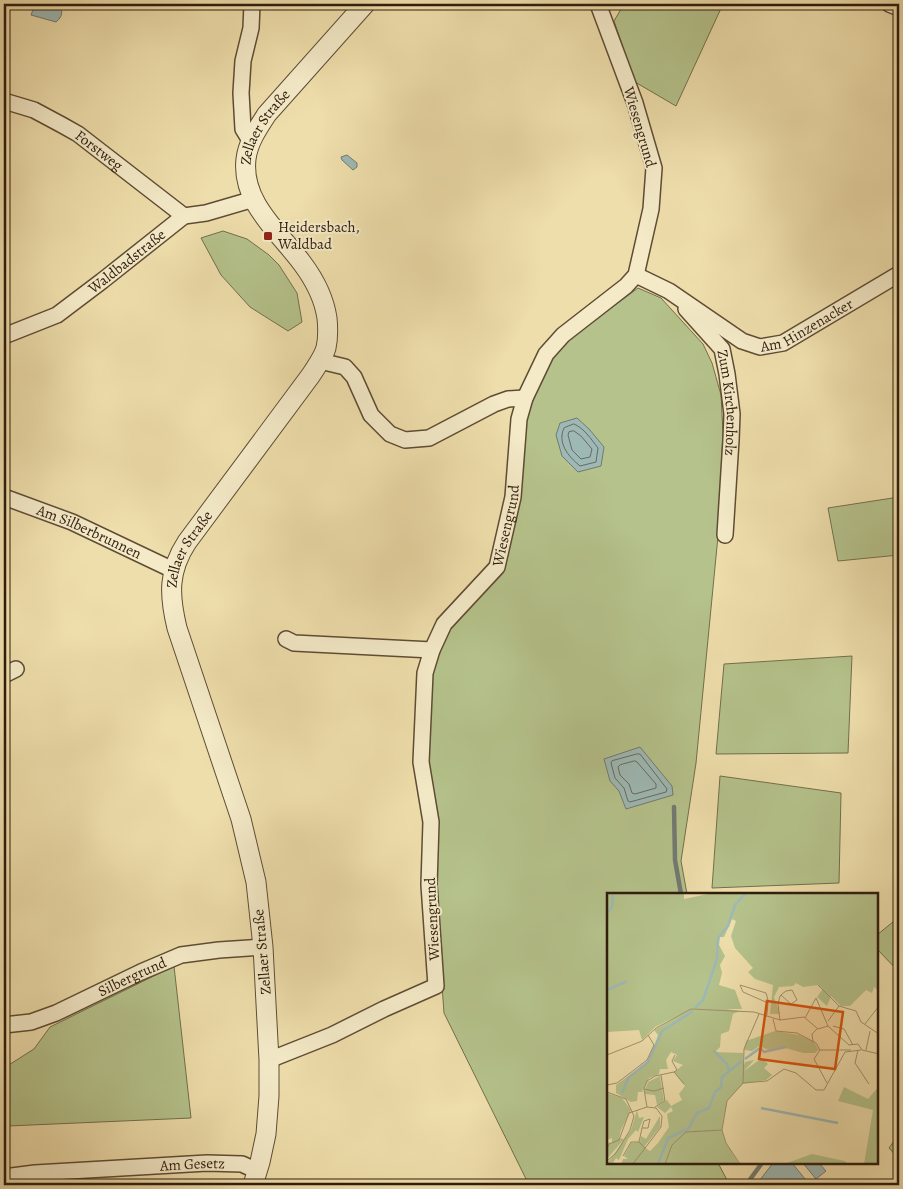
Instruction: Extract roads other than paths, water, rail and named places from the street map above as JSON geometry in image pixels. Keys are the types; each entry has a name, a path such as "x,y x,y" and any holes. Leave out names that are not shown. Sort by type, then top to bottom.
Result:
{"street":[{"path":"251,142 243,129 241,93 244,61 251,28 252,4"},
{"name":"Zellaer Straße","path":"255,1178 266,1134 269,1096 263,947 256,882 241,819 177,628 171,598 174,570 180,553 311,375 326,348 328,328 326,310 322,299 302,263 263,216 247,183 246,158 251,142 267,114 365,4"},
{"name":"Wiesengrund","path":"269,1060 332,1035 436,986 429,885 430,822 421,762 425,673 432,650 444,624 497,567 512,498 519,419 525,398 546,354 563,335 626,286 636,275 651,208 654,168 635,103 598,4"},
{"path":"889,4 899,8"},
{"name":"Forstweg","path":"4,101 34,110 70,129 184,216"},
{"name":"Waldbadstraße","path":"4,336 58,315 184,216 206,213 254,199"},
{"name":"Am Hinzenacker","path":"636,275 669,291 742,341 760,347 783,343 899,274"},
{"name":"Zum Kirchenholz","path":"669,291 722,350 732,414 725,535"},
{"path":"320,361 345,367 354,378 371,415 390,434 405,440 429,438 494,404 508,399 525,398"},
{"name":"Am Silberbrunnen","path":"4,497 72,522 174,570"},
{"path":"286,639 294,643 432,650"},
{"name":"Silbergrund","path":"4,1025 31,1022 56,1013 181,955 263,947"},
{"name":"Am Gesetz","path":"4,1177 33,1179 207,1163 242,1164 255,1178"}],"water":[{"path":"35,4 61,4 61,16 56,22 31,15"},
{"path":"347,155 357,163 357,167 353,170 342,160 341,157"},
{"path":"577,418 604,447 601,466 578,472 562,456 556,435 560,423"},
{"path":"640,747 672,786 673,795 626,809 619,791 610,781 604,759"},
{"path":"772,1164 793,1164 810,1185 756,1185"},
{"path":"804,1164 820,1164 826,1171 816,1179"}],"waterway":[{"path":"674,807 675,860 681,893"},
{"path":"746,1185 761,1164"}],"place":[{"name":"Heidersbach, Waldbad","path":"268,236"}]}
